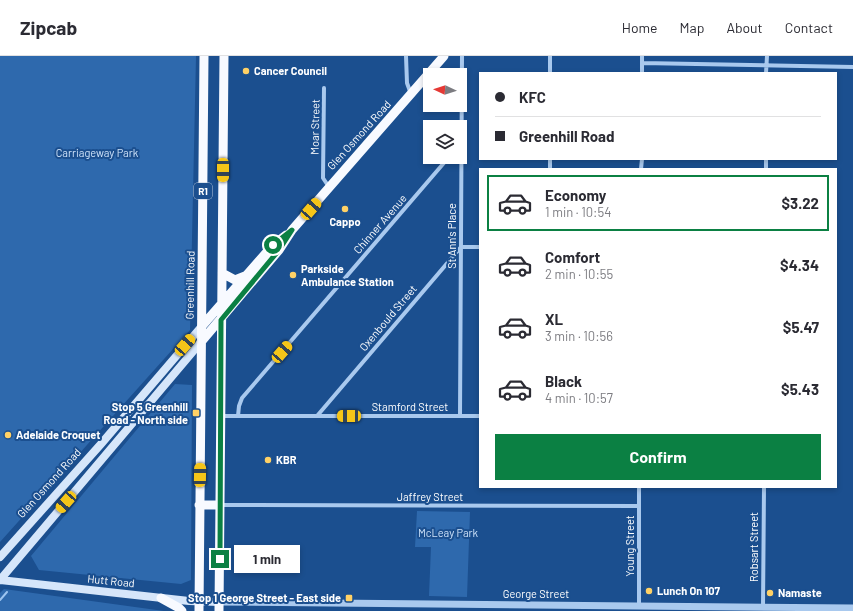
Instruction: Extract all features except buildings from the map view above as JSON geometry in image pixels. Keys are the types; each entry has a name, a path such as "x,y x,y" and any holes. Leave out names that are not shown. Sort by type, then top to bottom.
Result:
{"highway":[{"name":"Greenhill Road","path":"199,606 204,56"},
{"name":"R1","path":"219,606 224,56"},
{"name":"Glen Osmond Road","path":"201,342 279,250 292,230 444,56"},
{"name":"Glen Osmond Road","path":"202,326 273,245 292,230"},
{"path":"222,273 235,280 249,274"},
{"path":"199,505 220,505"},
{"path":"161,598 182,611"}],"main road":[{"name":"Glen Osmond Road","path":"0,557 101,444 202,326"},
{"name":"Glen Osmond Road","path":"0,580 201,342"},
{"name":"Hutt Road","path":"0,580 161,598 199,606 219,606"}],"street":[{"path":"406,56 407,83 412,94"},
{"name":"St Ann's Place","path":"461,120 462,56"},
{"path":"550,56 550,72"},
{"path":"642,56 642,72"},
{"path":"766,56 766,72"},
{"path":"642,63 853,67"},
{"name":"Moar Street","path":"324,88 323,178 329,187"},
{"name":"Chinner Avenue","path":"238,416 238,406 242,398 443,164"},
{"name":"St Ann's Place","path":"460,416 461,164"},
{"path":"461,247 479,247"},
{"name":"Oxenbould Street","path":"317,416 461,247"},
{"name":"Stamford Street","path":"221,416 479,416"},
{"name":"Young Street","path":"639,606 640,488"},
{"name":"Robsart Street","path":"763,606 764,488"},
{"name":"Jaffrey Street","path":"220,505 639,506"},
{"name":"George Street","path":"219,606 532,608 763,606 853,608"}],"green space":[{"name":"Carriageway Park","path":"0,56 196,56 190,330 0,542"},
{"path":"175,384 192,385 191,580 181,584 39,570 31,556"},
{"name":"McLeay Park","path":"417,511 470,512 467,597 429,596 431,547 415,547"},
{"path":"4,589 164,611 0,611 0,593"}],"waterway":[{"path":"0,600 7,592"}],"place":[{"name":"Cancer Council","path":"246,71"},
{"name":"Cappo","path":"345,209"},
{"name":"Parkside Ambulance Station","path":"293,275"},
{"name":"Stop 5 Greenhill Road - North side","path":"196,413"},
{"name":"Adelaide Croquet","path":"8,435"},
{"name":"KBR","path":"268,460"},
{"name":"Lunch On 107","path":"649,591"},
{"name":"Namaste","path":"770,593"},
{"name":"Stop 1 George Street - East side","path":"349,598"}],"route":[{"path":"220,559 221,320 279,250 292,230 273,245"}]}
